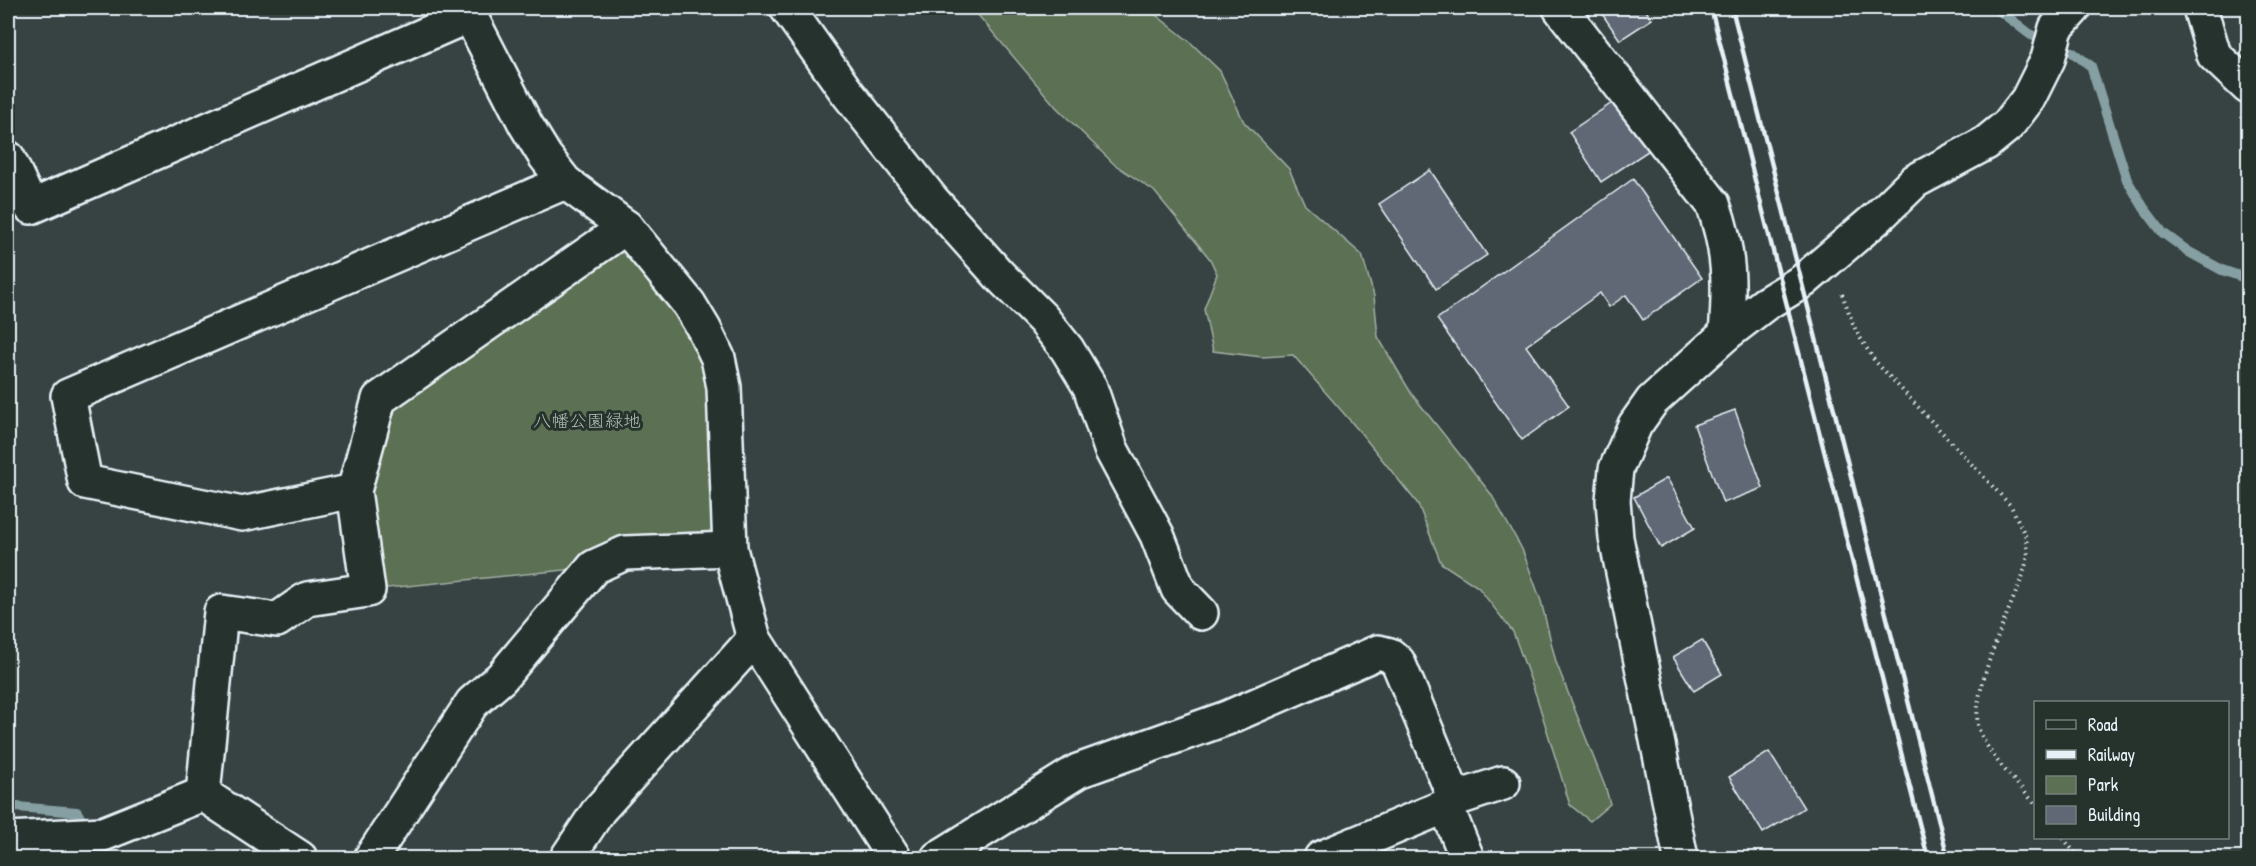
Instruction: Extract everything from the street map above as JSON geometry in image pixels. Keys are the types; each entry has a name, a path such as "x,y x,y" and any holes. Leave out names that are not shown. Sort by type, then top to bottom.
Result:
{"street":[{"path":"787,8 846,91 932,200 999,275 1043,319 1067,349 1090,387 1111,449 1157,535 1178,589 1201,613"},
{"path":"1560,8 1713,204 1723,232 1728,262 1730,293 1726,334"},
{"path":"2200,8 2214,55 2248,87"},
{"path":"8,158 31,207 468,11 526,125 545,156 565,182 626,227 689,304 718,357 724,387 730,549 754,639 880,854"},
{"path":"1681,858 1616,538 1613,500 1616,469 1635,426 1652,401 1726,334 1765,304 1803,281 1878,218 1915,181 1986,143 2008,124 2028,99 2065,18"},
{"path":"354,491 242,514 85,482 68,396 565,182"},
{"path":"203,794 221,612 277,620 307,599 368,590 354,491 379,399 626,227"},
{"path":"371,858 472,704 501,678 594,567 625,553 730,549"},
{"path":"567,858 599,810 754,639"},
{"path":"938,858 1078,771 1227,718 1378,652 1390,655 1398,662 1450,802 1467,858"},
{"path":"1321,858 1450,802 1503,783"},
{"path":"8,838 103,834 203,794"},
{"path":"203,794 285,854"}],"path":[{"path":"1830,259 1856,331 1874,360 2011,507 2026,537 2028,556 2024,575 1980,687 1976,712 1979,730 1987,747 2034,803"},
{"path":"2065,839 2079,858"}],"green space":[{"path":"972,8 1147,8 1189,41 1220,71 1244,122 1289,169 1305,205 1362,255 1374,296 1378,337 1411,393 1491,494 1522,549 1541,601 1556,662 1610,804 1590,821 1570,805 1536,695 1513,632 1478,587 1441,563 1418,504 1360,432 1293,355 1262,357 1213,351 1204,309 1217,274 1210,259 1154,191 1114,164 1056,107"},
{"name":"八幡公園緑地","path":"626,227 704,329 730,549 594,567 368,590 354,491 379,399"}],"building":[{"path":"1598,8 1644,8 1652,19 1620,40"},
{"path":"1621,97 1654,147 1601,182 1569,132"},
{"path":"1430,170 1487,255 1436,289 1379,204"},
{"path":"1633,179 1702,278 1643,320 1626,295 1609,307 1600,293 1526,346 1569,406 1522,440 1437,319"},
{"path":"1735,410 1763,488 1723,503 1694,425"},
{"path":"1667,478 1695,528 1661,548 1634,497"},
{"path":"1702,640 1722,674 1694,691 1673,657"},
{"path":"1769,752 1804,808 1763,833 1729,777"}],"waterway":[{"path":"1996,8 2031,35 2072,52 2091,66 2127,180 2163,233 2189,252 2222,270 2248,279"},
{"path":"8,809 17,807 77,812 103,858"}],"railway":[{"path":"1711,8 1928,858"},
{"path":"1732,8 1948,858"}]}
